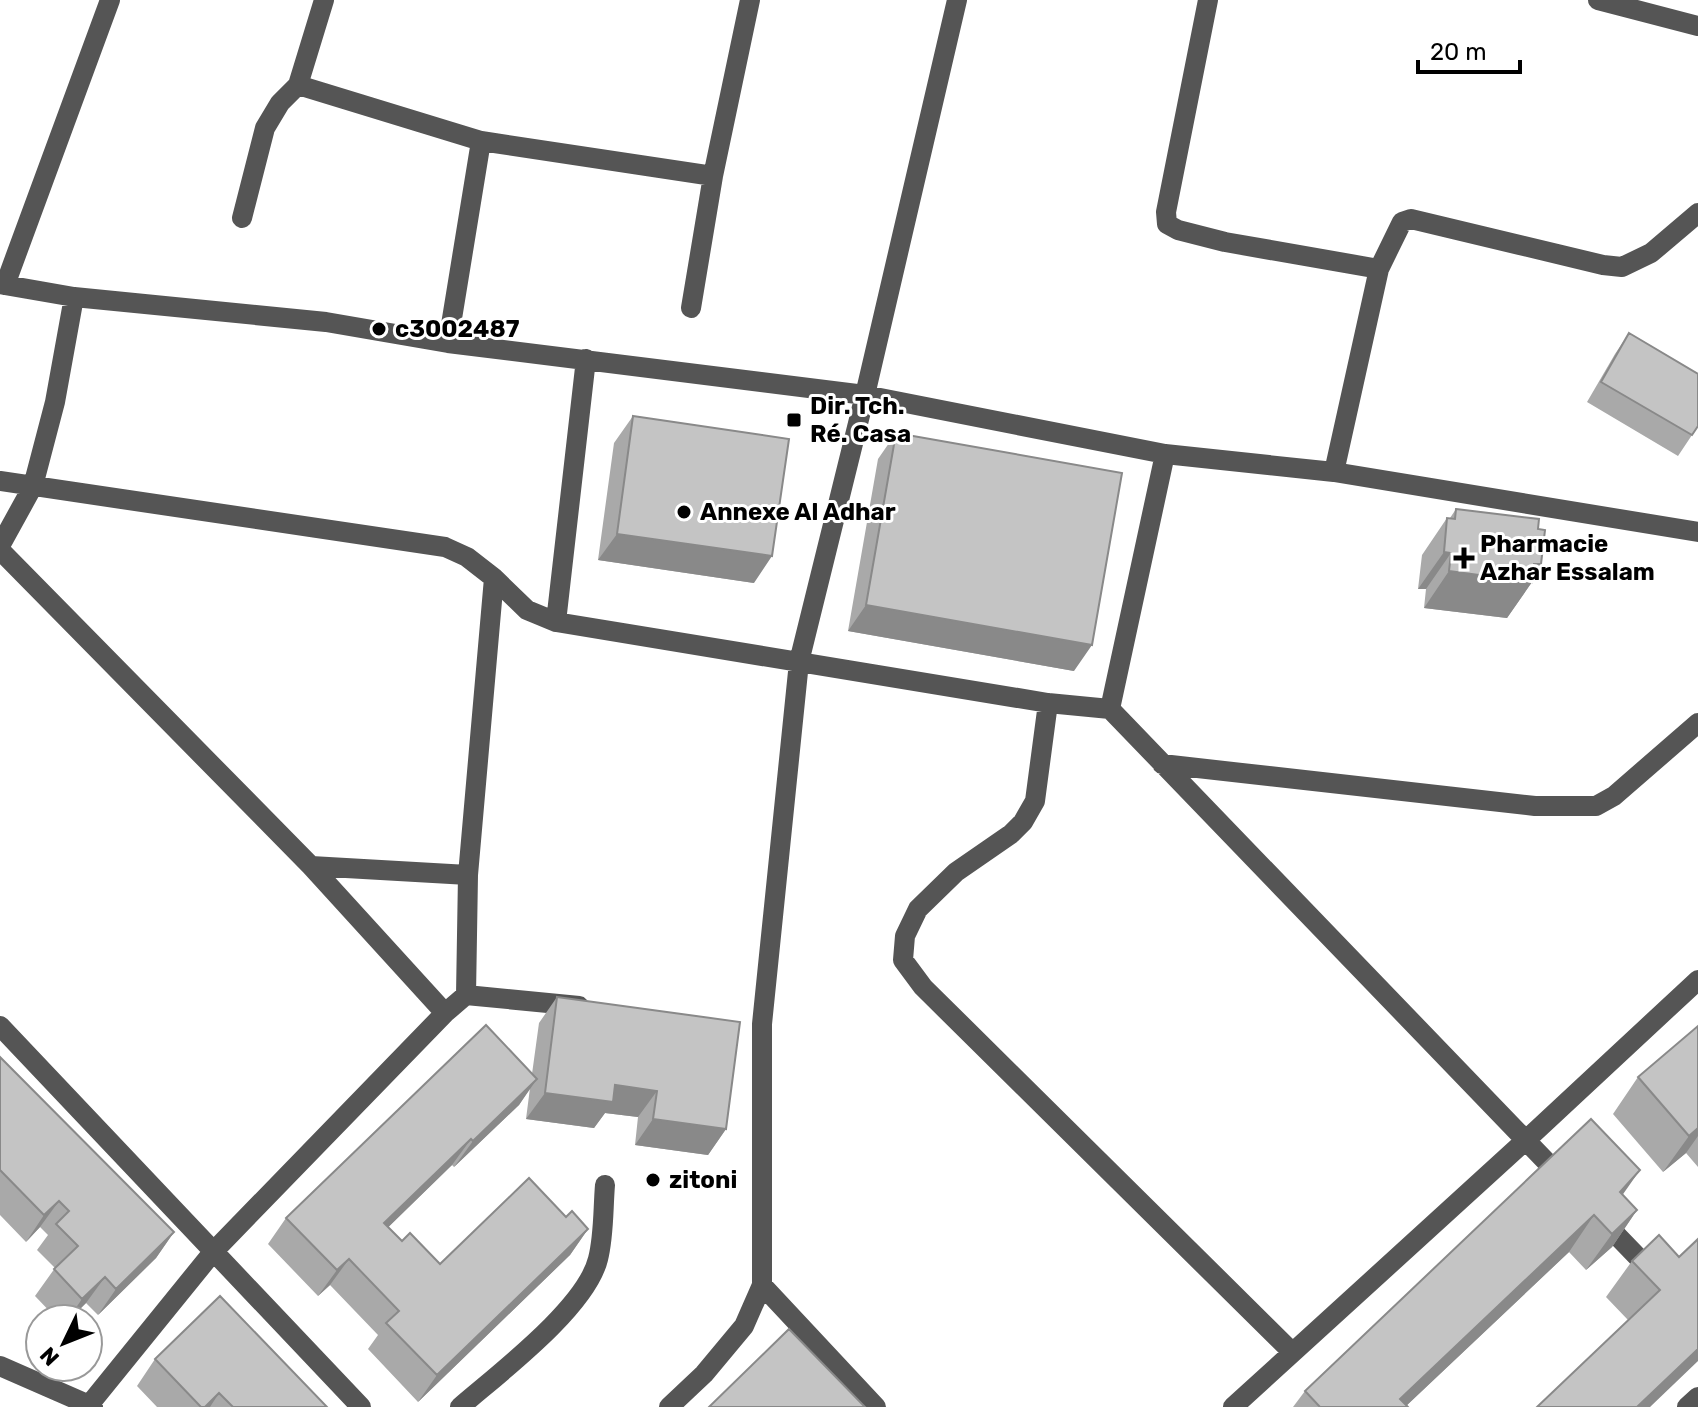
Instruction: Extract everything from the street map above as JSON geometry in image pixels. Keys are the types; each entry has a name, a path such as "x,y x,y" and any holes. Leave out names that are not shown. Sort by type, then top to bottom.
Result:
{"street":[{"path":"110,0 3,284 74,297 326,322 448,343 865,395 1165,454 1334,472 1698,532"},
{"path":"242,218 265,128 280,103 298,85 324,0"},
{"path":"691,308 713,176 750,0"},
{"path":"669,1407 704,1374 744,1326 762,1285 755,1023 799,662 957,0"},
{"path":"1208,0 1166,212 1167,224 1178,230 1225,242 1379,269"},
{"path":"1598,0 1698,26"},
{"path":"298,85 481,141 713,176"},
{"path":"448,343 481,141"},
{"path":"1334,472 1379,269 1402,222 1411,219 1622,267 1651,253 1698,213"},
{"path":"74,297 55,402 33,486 0,548 311,866 445,1013"},
{"path":"556,622 586,359"},
{"path":"1110,709 1165,454"},
{"path":"0,481 445,547 467,557 527,610 556,622 1048,703 1110,709 1666,1286"},
{"path":"466,995 468,875 494,578"},
{"path":"1048,703 1035,801 1023,822 1011,834 956,872 918,909 905,936 903,960 923,987 1292,1352"},
{"path":"1162,764 1535,806 1596,806 1614,796 1698,723"},
{"path":"311,866 468,875"},
{"path":"1233,1407 1696,987"},
{"path":"0,1366 91,1406 213,1252 466,995 606,1009"},
{"path":"0,1026 361,1407"},
{"path":"460,1407 552,1327 579,1295 598,1261 605,1185"},
{"path":"762,1285 876,1407"},
{"path":"1687,1407 1698,1397"}],"building":[{"path":"1629,333 1698,374 1698,426 1692,435 1601,382"},
{"name":"Annexe Al Adhar","path":"633,416 789,439 772,556 617,534"},
{"path":"896,433 1122,473 1092,645 866,605"},
{"path":"1456,509 1539,519 1538,529 1545,530 1541,564 1534,564 1532,582 1449,571 1451,553 1444,552 1447,518 1455,519"},
{"path":"557,997 740,1022 726,1129 653,1119 657,1091 615,1085 613,1102 545,1093"},
{"path":"486,1025 537,1079 384,1223 402,1241 410,1233 440,1264 529,1178 566,1217 572,1211 588,1229 437,1375 386,1323 399,1311 349,1259 337,1270 286,1218"},
{"path":"1698,1026 1698,1128 1689,1136 1638,1077"},
{"path":"0,1057 174,1232 116,1289 105,1277 82,1299 54,1269 78,1246 56,1224 69,1211 59,1201 44,1215 0,1170"},
{"path":"1591,1119 1640,1170 1620,1192 1637,1210 1612,1234 1594,1215 1400,1399 1408,1407 1320,1407 1305,1391"},
{"path":"1659,1235 1679,1257 1698,1239 1698,1349 1637,1407 1537,1407 1660,1290 1632,1261"},
{"path":"220,1296 327,1407 233,1407 219,1393 205,1407 201,1407 155,1359"},
{"path":"789,1329 865,1407 709,1407"}],"place":[{"name":"c3002487","path":"379,329"},
{"name":"Dir. Tch. Ré. Casa","path":"794,420"},
{"name":"Annexe Al Adhar","path":"684,512"},
{"name":"Pharmacie Azhar Essalam","path":"1464,558"},
{"name":"zitoni","path":"653,1180"}]}
